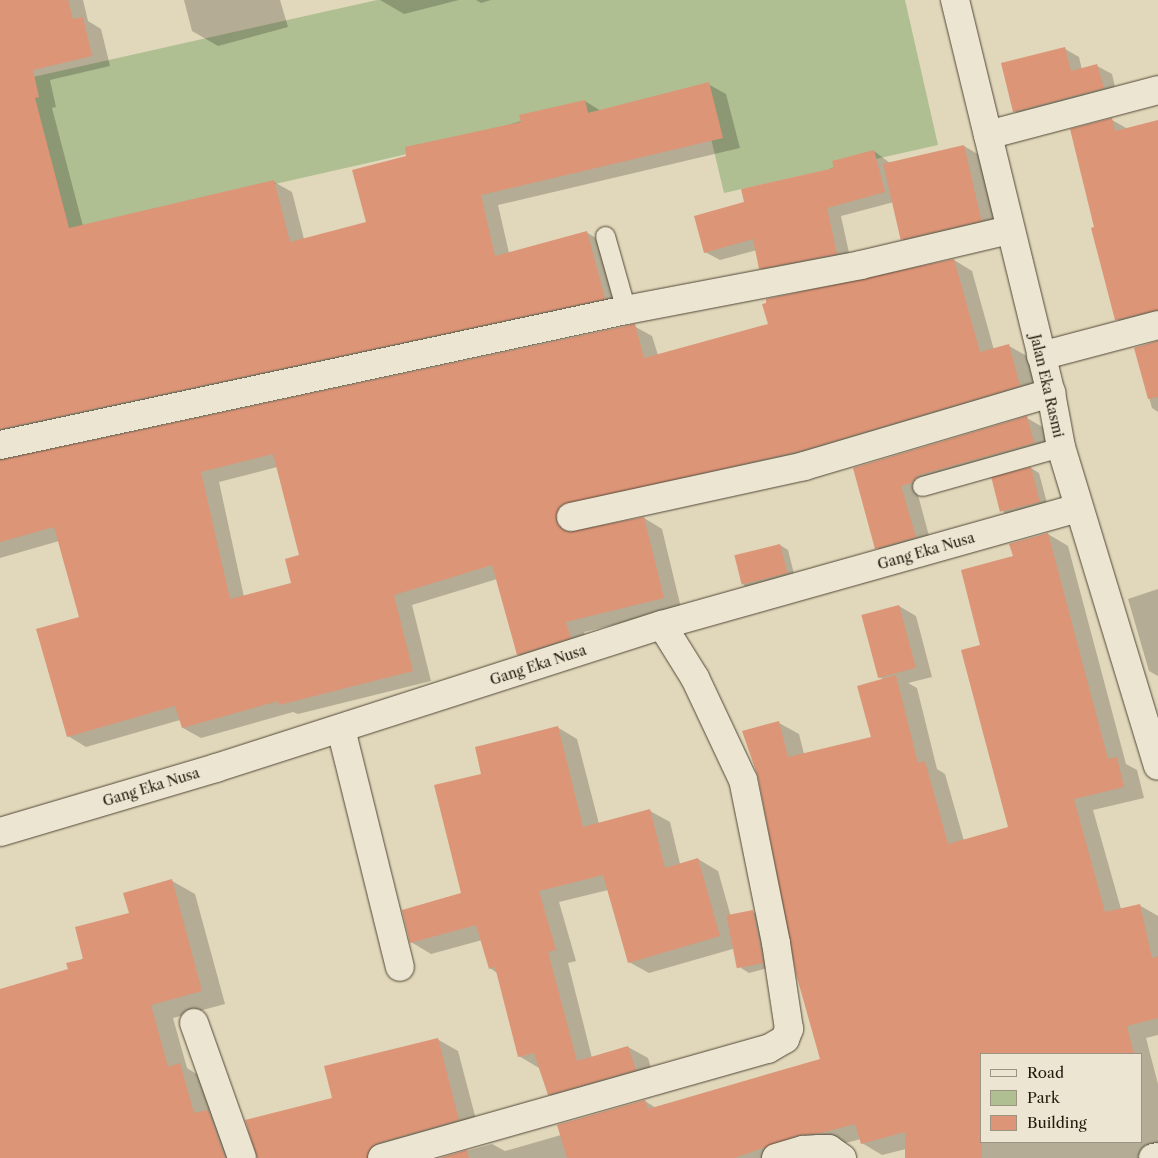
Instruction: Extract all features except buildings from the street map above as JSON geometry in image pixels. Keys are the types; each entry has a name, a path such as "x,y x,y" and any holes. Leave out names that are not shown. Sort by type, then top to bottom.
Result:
{"street":[{"name":"Jalan Eka Rasmi","path":"954,0 988,134 1040,356 1051,393 1061,446 1078,508 1158,766"},
{"path":"988,134 1158,90"},
{"path":"0,445 626,310 862,265 1009,230"},
{"path":"1040,356 1158,325"},
{"path":"571,517 804,466 1051,393"},
{"name":"Gang Eka Nusa","path":"0,832 341,728 662,625 1078,508"},
{"path":"382,1158 768,1049 785,1039 789,1029 776,943 743,780 695,678 662,625"},
{"path":"341,728 400,967"},
{"path":"194,1023 242,1158"},
{"path":"776,1158 803,1150 820,1149 829,1149 842,1158"},
{"path":"1153,1158 1158,1157"}],"lane":[{"path":"605,236 626,310"},
{"path":"922,486 1061,446"}],"green space":[{"path":"377,0 905,0 938,145 724,193 699,88 59,233 24,79"}]}
